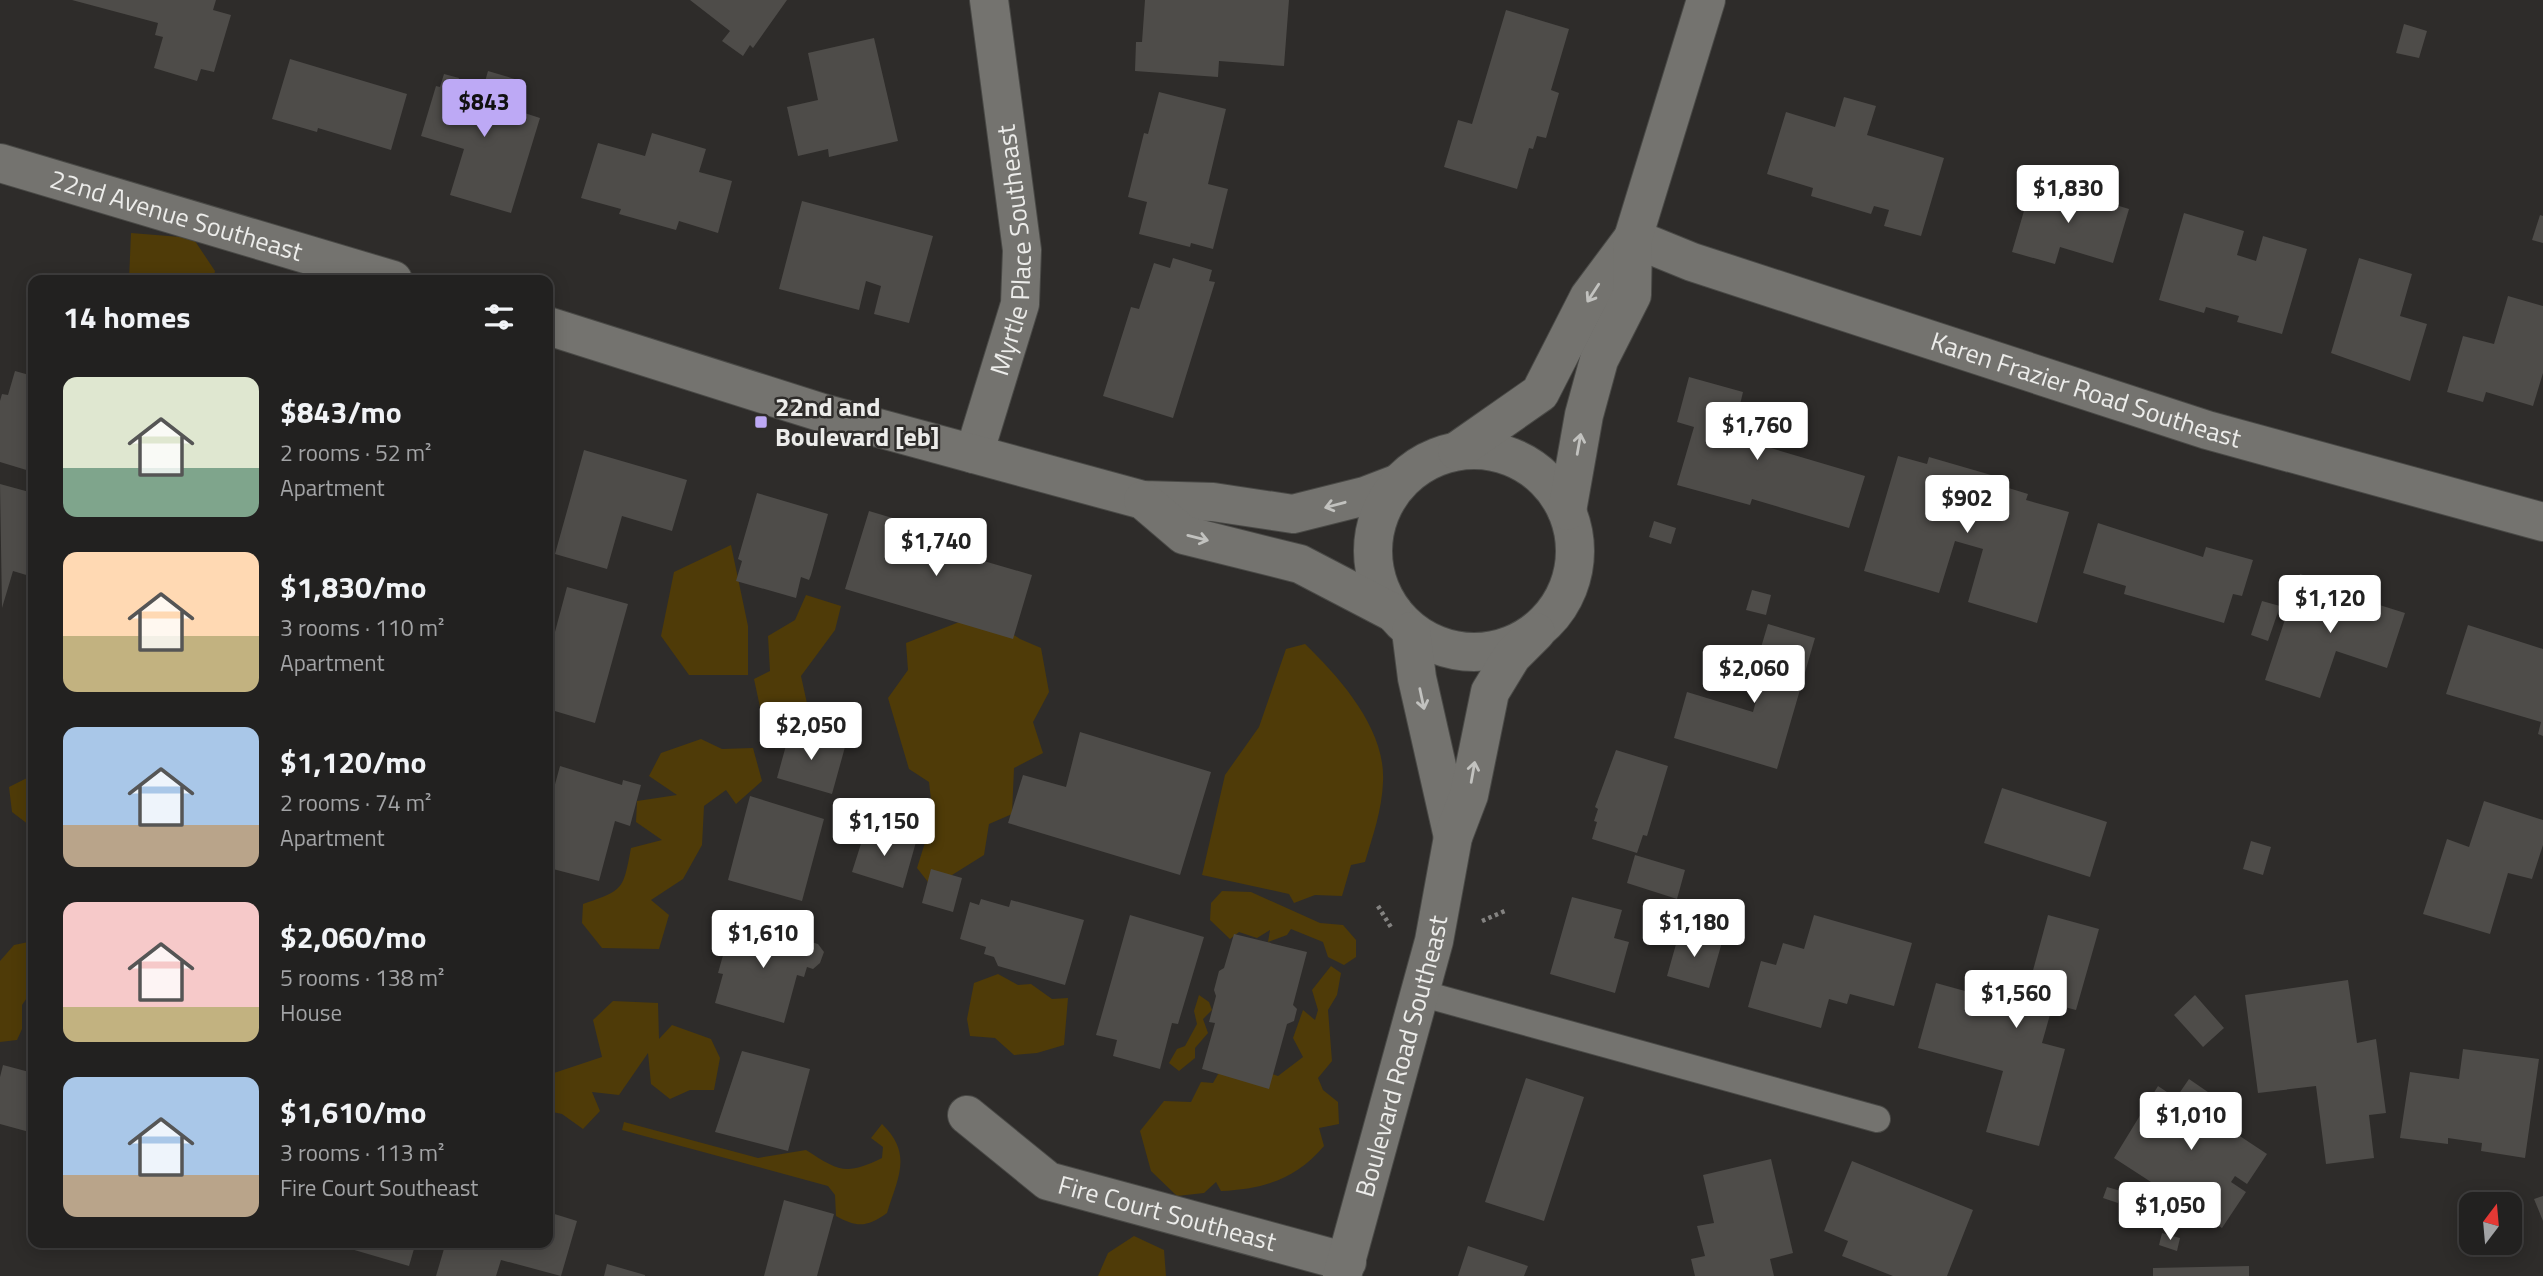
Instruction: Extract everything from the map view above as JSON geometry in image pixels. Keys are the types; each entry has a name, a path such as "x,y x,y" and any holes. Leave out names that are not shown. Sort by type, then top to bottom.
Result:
{"street":[{"name":"Myrtle Place Southeast","path":"974,454 1020,304 1022,250 989,0"},
{"path":"1567,511 1584,415 1599,360 1632,295 1633,237 1706,0"},
{"name":"22nd Avenue Southeast","path":"0,163 376,275"},
{"path":"553,328 823,413 1143,500 1213,502 1293,514 1365,496 1399,483 1426,462 1458,451 1483,436 1540,393 1589,297 1633,237"},
{"name":"Karen Frazier Road Southeast","path":"1633,237 1692,262 2207,430 2543,522"},
{"path":"1143,500 1184,535 1300,564 1403,622 1441,648 1474,653 1506,648 1536,632 1559,607 1573,577 1575,543 1567,511 1549,484 1522,463 1491,451 1458,451"},
{"path":"1399,483 1381,510 1373,542 1375,576 1403,622"},
{"name":"Boulevard Road Southeast","path":"1403,622 1453,837"},
{"name":"Boulevard Road Southeast","path":"1345,1269 1434,941 1453,837 1469,795 1490,692 1512,656 1536,632"},
{"name":"Fire Court Southeast","path":"967,1115 1048,1181 1345,1269"}],"lane":[{"path":"1420,993 1877,1119"}],"shaded area":[{"path":"131,233 193,238 215,271 214,275 129,275"},
{"path":"731,545 748,626 748,675 689,675 661,636 674,572"},
{"path":"806,595 841,606 835,630 801,676 808,708 797,722 763,721 754,679 770,671 768,636 795,620"},
{"path":"982,613 1020,639 1041,648 1049,692 1033,722 1043,753 1014,768 1012,814 989,824 984,855 952,875 928,882 917,868 933,817 929,782 909,769 888,698 908,670 906,643"},
{"path":"1305,644 1346,689 1369,724 1382,762 1383,782 1379,812 1365,862 1351,865 1342,896 1315,895 1294,903 1289,894 1202,875 1225,775 1259,727 1286,649"},
{"path":"701,739 722,749 753,748 762,781 736,804 726,790 704,806 702,845 683,879 651,900 669,915 659,949 602,948 582,923 583,904 607,895 619,886 626,872 631,848 662,840 636,822 637,801 677,795 649,776 661,753"},
{"path":"28,778 28,824 12,812 9,787"},
{"path":"1222,891 1251,892 1320,923 1343,925 1356,940 1356,957 1344,965 1328,957 1323,942 1291,929 1287,935 1268,942 1270,930 1257,938 1239,932 1230,939 1210,920 1211,903"},
{"path":"28,942 28,996 22,1005 22,1029 17,1040 0,1042 0,961 14,945"},
{"path":"1331,966 1341,973 1337,995 1328,1010 1332,1061 1318,1078 1323,1090 1338,1102 1339,1124 1319,1128 1324,1146 1302,1167 1278,1180 1251,1188 1221,1191 1216,1182 1204,1193 1177,1196 1151,1171 1140,1131 1164,1101 1191,1102 1201,1082 1213,1083 1221,1069 1263,1071 1278,1076 1303,1057 1293,1038 1303,1010 1315,1020 1318,1010 1312,990"},
{"path":"998,974 1018,985 1031,984 1052,999 1068,998 1064,1045 1037,1053 1014,1055 995,1038 970,1036 967,1019 974,983"},
{"path":"1199,995 1209,1002 1212,1010 1203,1019 1208,1033 1195,1048 1195,1058 1179,1071 1169,1063 1177,1049 1185,1046 1197,1024 1194,1011"},
{"path":"613,1001 658,1003 659,1039 672,1025 711,1039 720,1058 714,1090 690,1090 670,1099 651,1084 648,1053 619,1095 592,1092 600,1111 583,1129 562,1114 553,1112 553,1073 602,1057 593,1020"},
{"path":"624,1122 758,1158 806,1150 842,1169 859,1167 882,1158 883,1147 871,1138 882,1124 897,1145 900,1166 887,1213 868,1223 850,1223 836,1216 835,1195 828,1186 622,1130"},
{"path":"1134,1236 1164,1250 1166,1276 1098,1276 1108,1253"}],"building":[{"path":"72,0 216,0 213,10 231,15 214,72 201,69 197,81 154,68 163,37 155,35 158,23"},
{"path":"690,0 787,0 753,48 750,45 743,56 722,41 730,31"},
{"path":"1145,0 1289,0 1284,66 1219,61 1218,77 1135,71 1136,42 1142,42"},
{"path":"1506,10 1569,29 1551,90 1559,93 1546,138 1537,136 1533,149 1529,148 1517,189 1444,167 1458,120 1472,124"},
{"path":"2404,24 2427,31 2419,58 2396,53"},
{"path":"874,38 898,141 829,157 828,149 798,156 787,107 818,100 808,53"},
{"path":"290,59 407,94 391,150 318,128 317,132 272,119"},
{"path":"488,71 518,80 509,108 540,118 511,213 450,195 464,149 421,136 436,86 440,87 444,74 459,78 455,92 480,99"},
{"path":"1159,92 1226,109 1208,184 1228,189 1213,249 1191,243 1190,247 1139,234 1147,202 1128,197 1144,133 1148,134"},
{"path":"1844,97 1876,106 1867,135 1944,158 1921,236 1884,226 1889,210 1874,206 1871,214 1811,196 1813,188 1767,174 1786,112 1835,127"},
{"path":"652,133 706,149 699,172 732,181 718,233 679,221 676,230 619,214 621,209 581,198 598,143 645,156"},
{"path":"2033,180 2129,209 2113,263 2060,247 2055,264 2012,252"},
{"path":"802,201 933,236 909,323 874,314 881,286 866,281 859,310 779,289"},
{"path":"2184,213 2244,231 2237,255 2256,261 2263,236 2307,249 2282,334 2237,322 2239,316 2206,307 2204,313 2159,300"},
{"path":"2540,215 2543,216 2543,243 2532,240"},
{"path":"1173,258 1212,270 1209,281 1215,282 1173,418 1103,396 1131,307 1139,309 1154,263 1170,268"},
{"path":"2359,258 2412,274 2400,316 2427,324 2410,381 2331,353"},
{"path":"2508,296 2543,306 2543,373 2533,406 2486,392 2483,402 2447,392 2463,336 2494,344"},
{"path":"15,371 28,375 28,470 0,462 0,401 2,394 8,395"},
{"path":"1689,377 1743,392 1738,413 1749,416 1758,428 1754,443 1865,476 1849,528 1752,499 1750,505 1677,485 1694,427 1677,422"},
{"path":"584,450 687,480 672,531 622,516 607,569 555,554"},
{"path":"1898,456 1927,464 1929,457 1991,475 1989,482 2028,494 2026,500 2069,512 2037,623 1968,602 1983,549 1955,541 1939,593 1864,571"},
{"path":"0,484 28,492 28,576 13,571 2,608"},
{"path":"757,493 828,514 811,575 809,580 801,577 796,598 736,581 742,561 738,559"},
{"path":"869,511 926,528 922,543 1032,575 1013,639 845,589"},
{"path":"1654,521 1676,528 1671,544 1649,537"},
{"path":"2098,523 2203,557 2206,547 2253,560 2242,596 2233,594 2224,623 2124,594 2126,586 2083,573"},
{"path":"2300,574 2372,598 2370,602 2405,613 2387,668 2336,651 2320,698 2265,680"},
{"path":"567,587 628,604 595,723 553,710 553,639"},
{"path":"1752,590 1771,595 1766,615 1746,610"},
{"path":"2262,601 2280,606 2268,641 2251,635"},
{"path":"1768,624 1815,638 1777,769 1674,738 1687,692 1753,712 1761,683 1751,681"},
{"path":"2468,625 2543,649 2543,736 2538,734 2541,722 2446,694"},
{"path":"790,731 845,747 832,794 777,778"},
{"path":"1080,732 1211,772 1180,875 1008,823 1023,775 1066,787"},
{"path":"1616,750 1668,766 1647,836 1643,835 1637,853 1592,839 1597,822 1594,821 1598,809 1595,807"},
{"path":"560,766 622,785 623,780 641,785 630,826 615,821 599,881 553,869 553,792"},
{"path":"2002,788 2107,822 2090,877 1984,843"},
{"path":"750,796 824,819 802,901 728,880"},
{"path":"2484,801 2543,820 2543,845 2532,879 2508,873 2490,934 2423,914 2447,839 2469,847"},
{"path":"866,828 916,842 903,888 852,872"},
{"path":"2251,841 2271,847 2263,875 2243,869"},
{"path":"1635,855 1685,870 1677,899 1627,883"},
{"path":"931,869 962,878 953,912 922,903"},
{"path":"1572,897 1622,910 1614,938 1629,942 1615,993 1550,974"},
{"path":"981,899 1009,907 1011,900 1084,920 1065,985 998,966 994,957 984,954 986,947 960,939 970,902 979,905"},
{"path":"1130,915 1204,937 1178,1024 1172,1023 1160,1069 1113,1056 1117,1040 1096,1035"},
{"path":"1814,915 1912,943 1894,1006 1850,994 1847,1004 1829,999 1821,1028 1748,1007 1761,961 1776,965 1783,943 1804,949"},
{"path":"2048,915 2099,929 2076,1010 2053,1004 2042,1043 2065,1049 2039,1146 1986,1132 2003,1071 1918,1048 1936,983 2023,1007"},
{"path":"733,920 818,944 824,952 820,963 813,969 807,967 804,977 797,975 784,1023 715,1003 723,974 718,973"},
{"path":"1680,930 1722,942 1709,988 1667,976"},
{"path":"1234,934 1307,952 1293,1005 1297,1009 1294,1021 1287,1024 1269,1089 1202,1069 1215,1023 1209,1022 1216,996 1214,990"},
{"path":"2348,980 2357,1043 2376,1039 2386,1113 2369,1115 2374,1158 2326,1164 2316,1086 2258,1093 2245,995"},
{"path":"2195,995 2224,1028 2203,1047 2174,1015"},
{"path":"2463,1049 2539,1059 2525,1158 2481,1151 2482,1143 2448,1138 2448,1144 2400,1138 2410,1072 2459,1079"},
{"path":"742,1051 810,1069 788,1151 715,1132"},
{"path":"3,1065 28,1072 28,1132 0,1124 0,1077"},
{"path":"1526,1078 1584,1097 1544,1221 1485,1202"},
{"path":"2189,1079 2221,1101 2211,1117 2267,1154 2247,1184 2235,1176 2231,1182 2246,1192 2222,1228 2114,1158 2158,1086 2176,1098"},
{"path":"1771,1159 1793,1253 1770,1259 1774,1276 1695,1276 1691,1259 1705,1256 1697,1226 1714,1223 1703,1175"},
{"path":"1852,1161 1973,1210 1947,1276 1893,1276 1842,1256 1848,1241 1824,1231"},
{"path":"2107,1187 2121,1191 2118,1203 2103,1198"},
{"path":"2543,1196 2543,1221 2534,1199"},
{"path":"784,1200 834,1214 817,1276 764,1276"},
{"path":"2130,1202 2171,1215 2168,1225 2127,1213"},
{"path":"553,1214 577,1221 561,1276 501,1260 496,1276 436,1276 444,1248 553,1248"},
{"path":"2162,1233 2180,1238 2177,1251 2159,1245"},
{"path":"1468,1246 1528,1266 1524,1276 1458,1276"},
{"path":"348,1248 414,1248 409,1266"},
{"path":"607,1264 645,1275 645,1276 604,1276"},
{"path":"2249,1266 2249,1276 2153,1276 2153,1268"}],"place":[{"name":"22nd and Boulevard [eb]","path":"761,422"}]}
